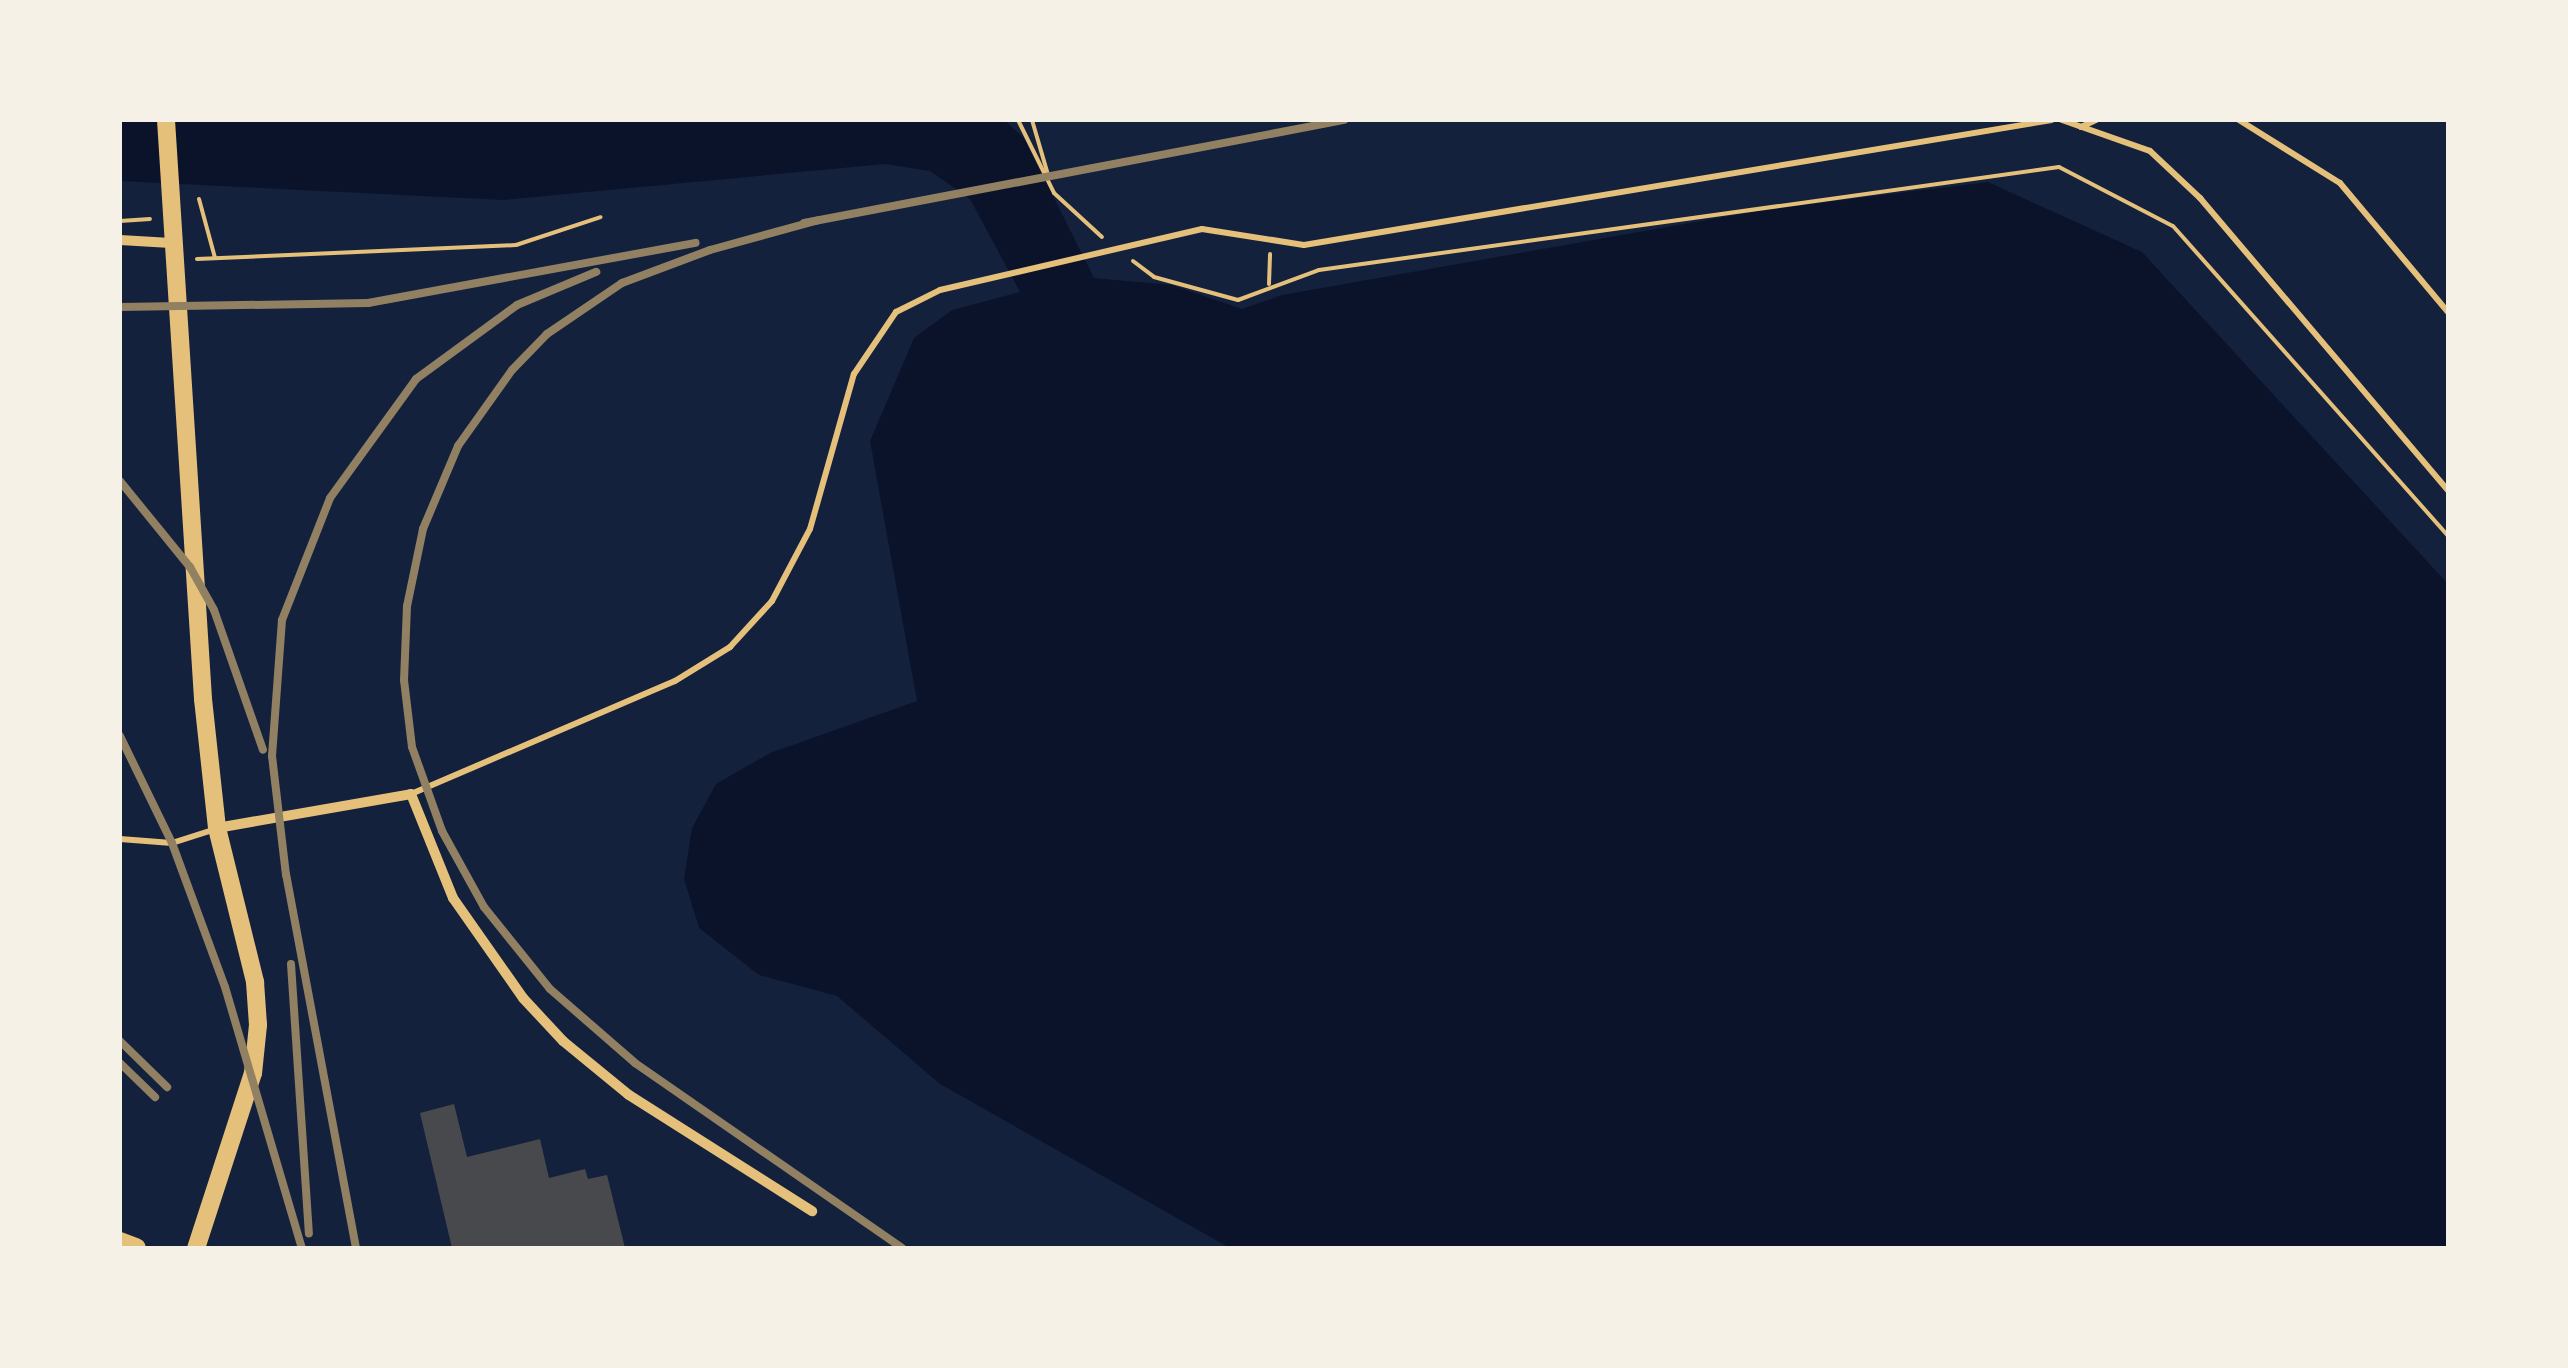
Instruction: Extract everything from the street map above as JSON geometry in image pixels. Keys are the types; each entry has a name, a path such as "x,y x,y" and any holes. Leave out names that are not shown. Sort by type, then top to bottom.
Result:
{"main road":[{"path":"120,1242 136,1248"}],"street":[{"path":"166,120 190,567 218,828 255,982 258,1050 196,1248"},
{"path":"120,240 172,242"},
{"path":"218,828 412,794 453,898 523,998 563,1041 630,1095 812,1211"}],"lane":[{"path":"1992,130 1994,120"},
{"path":"412,794 675,681 730,647 772,600 810,529 854,374 896,312 940,290 1202,229 1304,245 2052,120"},
{"path":"2062,120 2150,151 2200,198 2448,490"},
{"path":"2081,127 2096,120"},
{"path":"2239,120 2340,183 2448,312"},
{"path":"120,839 172,843 218,828"}],"path":[{"path":"1018,120 1054,193 1112,245"},
{"path":"1032,120 1054,193"},
{"path":"1126,256 1154,277 1238,300 1269,284 1319,270 2059,167 2174,226 2448,536"},
{"path":"199,199 215,258"},
{"path":"120,221 171,210"},
{"path":"195,245 196,259 516,244 600,217"},
{"path":"1269,284 1271,240"}],"water":[{"path":"120,120 1004,120 1024,138 1094,278 1172,285 1242,309 1282,295 1769,209 1988,182 2142,252 2448,584 2448,1248 1230,1248 940,1084 837,996 759,975 699,928 684,879 692,828 716,784 770,753 917,701 870,441 914,338 952,310 1020,292 970,199 930,171 885,164 503,200 120,181"}],"building":[{"path":"454,1104 467,1157 540,1139 549,1178 585,1169 588,1179 607,1175 625,1248 452,1248 420,1113"}],"railway":[{"path":"804,223 1344,120"},
{"path":"819,220 710,250 622,283 547,334 512,370 458,446 423,529 407,606 404,680 412,747 442,831 484,907 550,989 635,1063 902,1248"},
{"path":"120,307 368,303 696,243"},
{"path":"356,1248 286,875 272,756 282,620 330,498 416,379 517,305 596,272"},
{"path":"120,481 190,567 214,610 263,750"},
{"path":"120,736 172,843 225,987 302,1248"},
{"path":"291,964 309,1233"},
{"path":"120,1041 167,1087"},
{"path":"120,1063 155,1097"}]}
